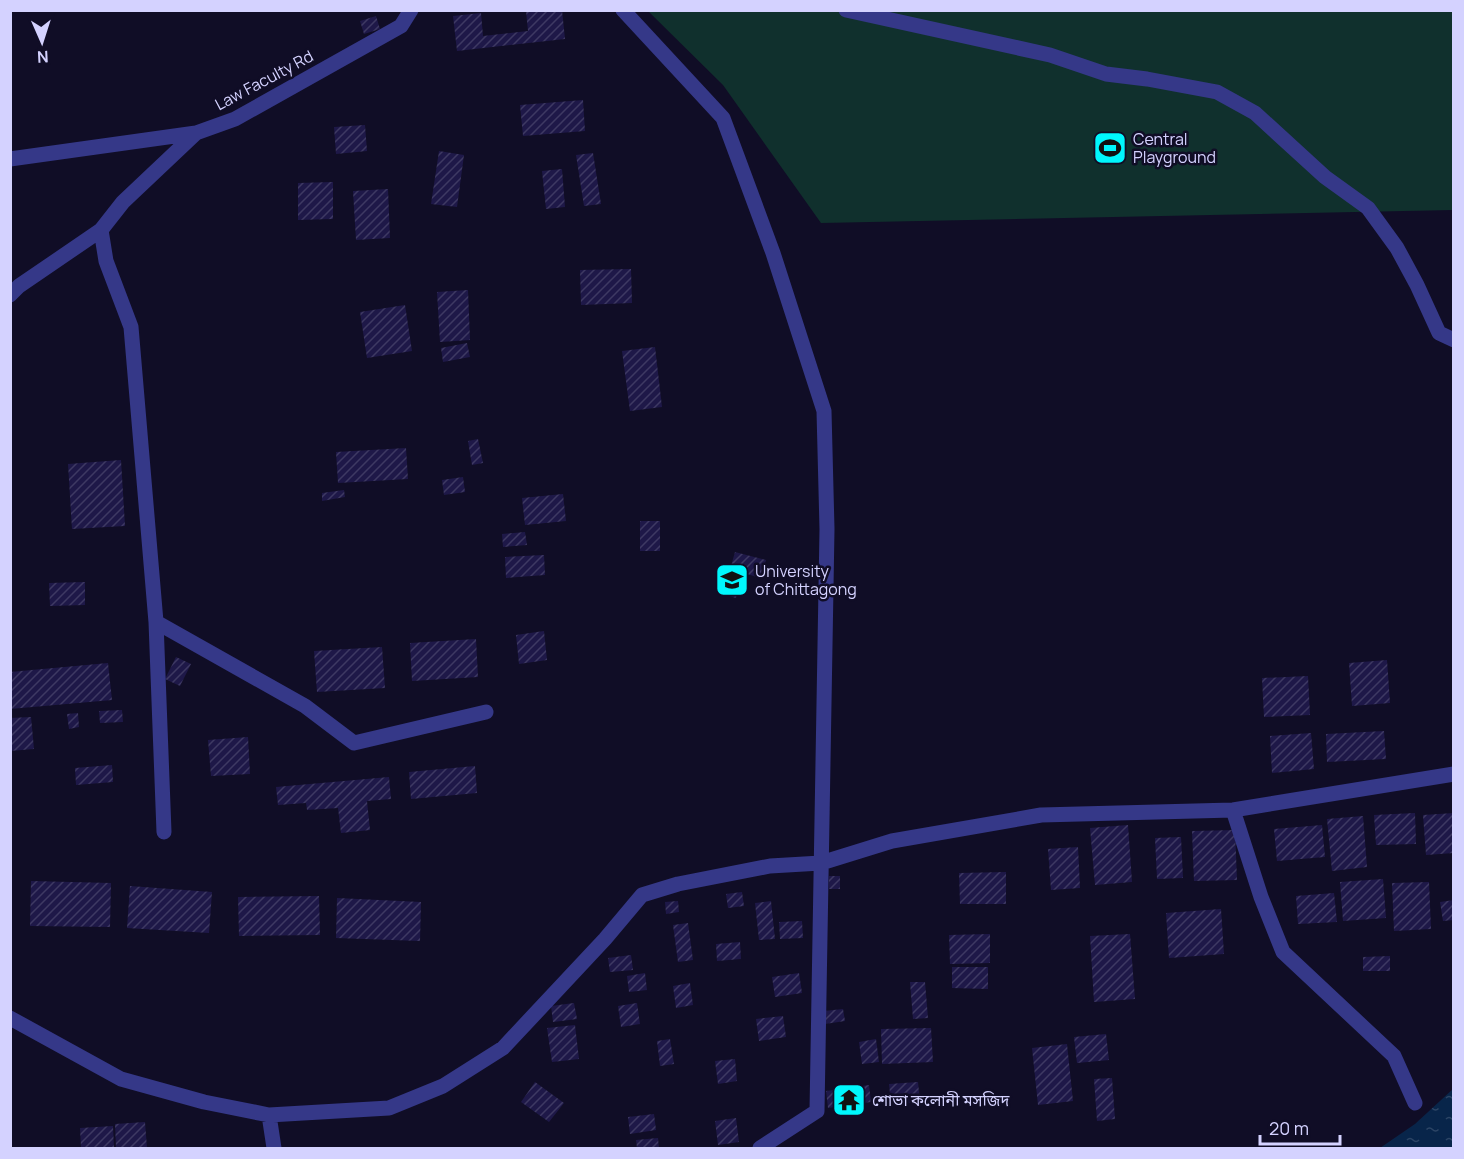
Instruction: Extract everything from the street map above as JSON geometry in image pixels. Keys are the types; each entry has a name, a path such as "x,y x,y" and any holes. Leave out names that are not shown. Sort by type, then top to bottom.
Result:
{"street":[{"name":"Law Faculty Rd","path":"10,159 196,133 235,119 401,26 411,10"},
{"path":"623,10 723,118 773,253 824,411 826,529 818,1111 760,1149"},
{"path":"846,10 1050,55 1106,74 1217,92 1255,113 1325,177 1368,208 1397,248 1439,333 1454,340"},
{"path":"10,295 19,286 101,230 123,202 196,133"},
{"path":"101,230 106,261 131,327 156,622 164,832"},
{"path":"156,622 305,706 354,742 486,712"},
{"path":"10,1018 121,1079 204,1102 269,1115 389,1107 443,1086 503,1048 605,939 642,895 719,874 770,866 821,863 892,841 1041,815 1233,810 1454,774"},
{"path":"1233,810 1261,897 1283,952 1394,1056 1415,1103"},
{"path":"269,1115 274,1149"}],"green space":[{"name":"Central Playground","path":"648,11 1453,11 1453,210 821,223 723,85"}],"water":[{"path":"1453,1089 1453,1148 1380,1148 1415,1124"}],"building":[{"path":"562,10 565,39 457,51 453,16 481,13 483,36 528,31 526,11"},
{"path":"376,16 380,29 364,34 360,21"},
{"path":"583,100 585,131 523,136 520,105"},
{"path":"365,125 367,151 336,154 334,127"},
{"path":"439,151 464,155 457,207 431,204"},
{"path":"593,153 601,204 584,206 576,155"},
{"path":"562,169 565,207 546,209 542,171"},
{"path":"333,182 333,219 298,220 298,183"},
{"path":"388,189 390,238 356,240 353,191"},
{"path":"631,269 632,303 581,305 580,270"},
{"path":"468,290 470,340 440,342 437,292"},
{"path":"405,305 412,351 367,358 360,312"},
{"path":"467,343 470,357 443,362 441,348"},
{"path":"655,347 662,407 630,411 622,351"},
{"path":"478,439 483,463 472,465 468,441"},
{"path":"406,448 408,479 338,483 336,452"},
{"path":"121,460 125,526 72,529 68,464"},
{"path":"463,477 465,492 444,495 442,480"},
{"path":"344,490 345,497 322,501 322,493"},
{"path":"563,494 566,521 525,525 522,498"},
{"path":"640,521 660,521 660,551 640,551"},
{"path":"525,532 527,545 503,547 502,534"},
{"path":"735,552 766,560 761,578 743,573 736,598 723,594"},
{"path":"544,555 545,575 506,578 505,557"},
{"path":"85,582 85,605 50,606 49,583"},
{"path":"544,631 547,660 519,664 516,635"},
{"path":"476,639 478,677 412,681 410,643"},
{"path":"382,647 385,688 317,692 314,651"},
{"path":"176,657 191,664 180,686 165,679"},
{"path":"1387,660 1390,703 1352,706 1349,663"},
{"path":"108,663 112,700 10,709 10,672"},
{"path":"1308,676 1310,715 1264,717 1262,678"},
{"path":"122,710 123,722 100,723 99,711"},
{"path":"78,713 79,727 69,729 67,714"},
{"path":"31,717 34,749 10,751 10,718"},
{"path":"1384,731 1386,759 1327,762 1326,734"},
{"path":"1311,733 1314,769 1272,773 1270,736"},
{"path":"248,737 250,774 211,776 208,740"},
{"path":"112,765 113,782 76,785 75,768"},
{"path":"475,766 477,793 411,799 409,772"},
{"path":"389,777 391,799 367,801 370,830 341,833 338,808 307,810 306,803 278,805 276,787"},
{"path":"1415,813 1416,844 1376,845 1374,815"},
{"path":"1454,813 1454,853 1426,855 1423,815"},
{"path":"1363,816 1367,867 1332,871 1327,819"},
{"path":"1128,825 1132,882 1095,885 1090,828"},
{"path":"1322,825 1325,857 1277,861 1274,829"},
{"path":"1235,830 1237,880 1194,881 1192,831"},
{"path":"1181,837 1183,878 1157,879 1155,838"},
{"path":"1078,847 1080,888 1051,890 1048,849"},
{"path":"1006,872 1006,904 960,904 959,873"},
{"path":"829,876 840,876 840,889 829,889"},
{"path":"1383,879 1386,918 1343,921 1340,882"},
{"path":"31,881 111,883 110,927 30,926"},
{"path":"1429,882 1431,929 1394,931 1392,883"},
{"path":"130,886 212,892 209,933 127,928"},
{"path":"742,892 744,906 728,908 726,894"},
{"path":"1334,893 1337,922 1298,924 1296,896"},
{"path":"319,896 320,935 239,936 238,897"},
{"path":"337,898 421,902 420,941 336,938"},
{"path":"1454,900 1454,920 1443,921 1440,902"},
{"path":"678,901 679,912 666,914 665,902"},
{"path":"771,901 775,939 759,940 755,903"},
{"path":"1221,909 1224,954 1169,958 1166,913"},
{"path":"802,921 803,938 780,939 779,922"},
{"path":"688,923 693,960 678,962 673,925"},
{"path":"990,934 990,963 950,964 949,935"},
{"path":"1130,934 1135,999 1094,1002 1090,936"},
{"path":"740,942 741,959 717,961 716,944"},
{"path":"631,955 633,970 610,972 608,958"},
{"path":"1390,956 1390,971 1363,971 1363,957"},
{"path":"952,967 988,967 988,989 952,988"},
{"path":"645,973 647,990 629,992 627,976"},
{"path":"799,973 802,993 775,997 772,977"},
{"path":"910,982 925,982 928,1018 913,1019"},
{"path":"690,983 693,1005 676,1008 673,986"},
{"path":"574,1003 577,1019 553,1022 551,1006"},
{"path":"637,1003 640,1024 621,1027 618,1006"},
{"path":"843,1009 845,1021 825,1024 824,1011"},
{"path":"783,1016 786,1037 759,1041 756,1019"},
{"path":"575,1025 579,1059 552,1062 547,1028"},
{"path":"931,1028 933,1062 882,1064 881,1029"},
{"path":"1106,1034 1109,1060 1077,1063 1074,1037"},
{"path":"670,1039 674,1064 660,1066 657,1041"},
{"path":"876,1039 879,1062 862,1064 859,1042"},
{"path":"1067,1044 1073,1101 1038,1105 1032,1048"},
{"path":"735,1059 737,1081 718,1084 715,1061"},
{"path":"1112,1078 1115,1119 1097,1121 1094,1079"},
{"path":"535,1082 564,1103 549,1122 521,1102"},
{"path":"918,1082 920,1102 891,1104 889,1084"},
{"path":"869,1085 871,1102 828,1108 826,1091"},
{"path":"654,1114 656,1130 630,1134 628,1117"},
{"path":"736,1118 739,1142 718,1145 715,1121"},
{"path":"145,1122 147,1148 116,1148 115,1124"},
{"path":"113,1126 114,1148 81,1148 80,1128"},
{"path":"658,1138 659,1148 637,1148 636,1140"}],"place":[{"name":"Central Playground","path":"1110,148"},
{"name":"University of Chittagong","path":"732,580"},
{"name":"শোভা কলোনী মসজিদ","path":"849,1100"}]}
